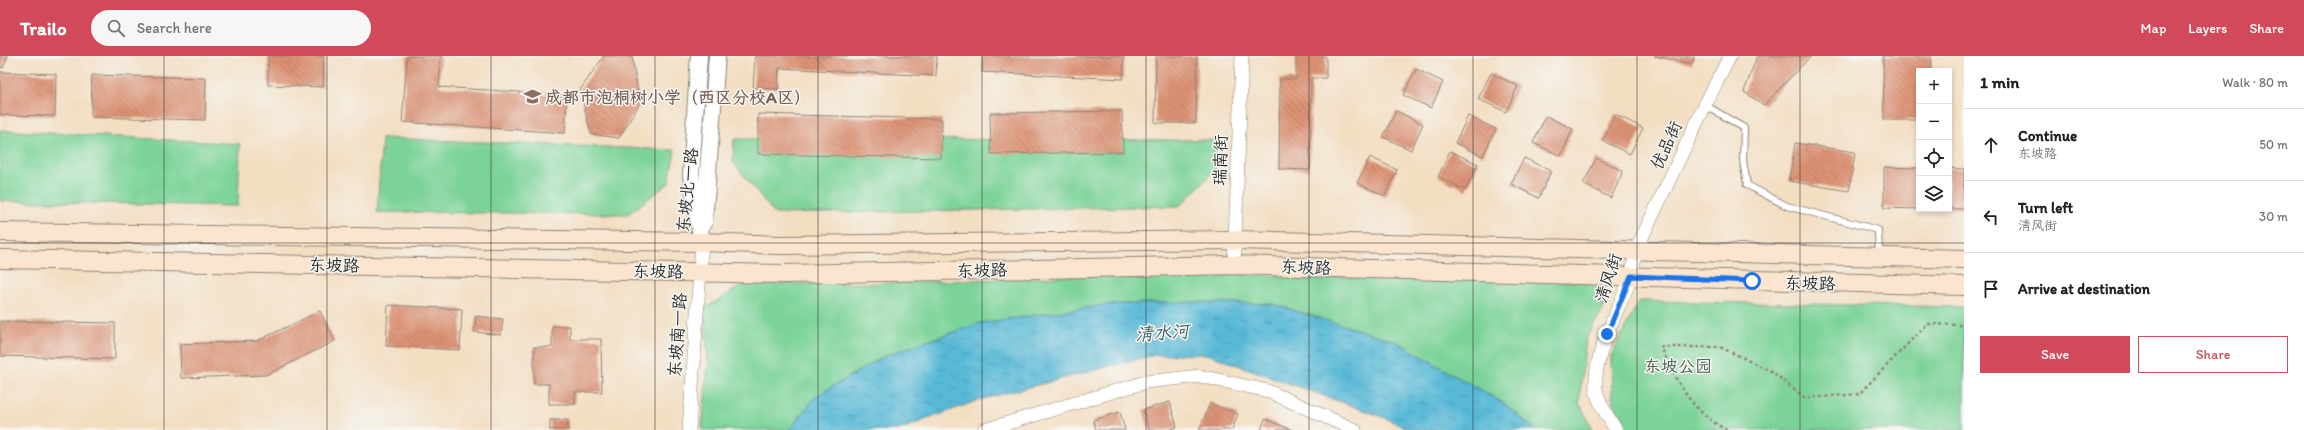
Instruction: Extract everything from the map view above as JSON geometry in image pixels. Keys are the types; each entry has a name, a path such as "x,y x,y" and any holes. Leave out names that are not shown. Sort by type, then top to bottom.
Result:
{"main road":[{"name":"东坡路","path":"0,232 702,242 779,245 1236,240 1964,259"},
{"name":"东坡路","path":"0,259 700,271 784,274 1234,265 1964,286"}],"street":[{"name":"东坡北一路","path":"699,56 691,175 702,242"},
{"name":"东坡北一路","path":"702,242 709,178 717,56"},
{"name":"瑞南街","path":"1234,265 1242,56"},
{"name":"优品街","path":"1636,250 1730,56"},
{"name":"东坡南一路","path":"689,430 702,242"},
{"name":"清风街","path":"1616,430 1607,416 1596,389 1598,368 1607,334 1631,276 1636,250"},
{"path":"984,430 1146,382 1200,376 1268,391 1355,430"}],"lane":[{"path":"1705,105 1744,128 1743,160 1747,185 1787,206 1878,230 1879,257"}],"path":[{"path":"1727,430 1711,422 1679,386 1662,347 1720,347 1771,371 1805,398 1859,394 1927,324 1964,325"}],"green space":[{"path":"0,130 240,144 238,206 0,201"},
{"path":"382,138 675,150 669,183 628,214 377,212"},
{"path":"734,139 1216,140 1216,169 1180,206 775,214 733,162"},
{"path":"1159,273 1600,282 1609,299 1586,338 1579,403 1593,430 1536,430 1500,401 1395,341 1272,304 1193,302 1113,304 980,323 884,356 815,397 789,430 702,430 708,361 704,309 744,284 895,283"},
{"name":"东坡公园","path":"1639,301 1964,307 1964,430 1624,430 1612,397 1611,356"}],"water":[{"name":"清水河","path":"1193,302 1272,304 1395,341 1500,401 1536,430 1410,430 1383,417 1207,354 1154,355 979,400 898,430 789,430 815,397 884,356 980,323 1113,304"}],"building":[{"path":"0,56 8,56 3,68 0,67"},
{"path":"268,56 324,56 323,87 268,85"},
{"path":"407,56 441,56 439,87 567,95 565,133 402,122"},
{"path":"604,56 625,56 632,58 640,103 619,138 591,134 580,90"},
{"path":"755,56 937,56 936,76 779,68 778,89 753,88"},
{"path":"983,56 1124,56 1123,79 982,72"},
{"path":"1156,56 1197,56 1196,123 1155,123"},
{"path":"1296,56 1326,56 1326,78 1311,78 1310,170 1279,169 1280,79 1296,79"},
{"path":"1654,56 1694,56 1692,64"},
{"path":"1757,56 1811,56 1764,105 1744,92"},
{"path":"1883,56 1931,56 1931,68 1916,68 1916,120 1884,120"},
{"path":"1416,69 1443,82 1431,108 1403,95"},
{"path":"0,72 56,74 55,116 0,115"},
{"path":"1491,73 1518,86 1506,112 1478,99"},
{"path":"92,75 206,78 205,120 91,117"},
{"path":"1122,111 1123,152 991,154 990,113"},
{"path":"1396,111 1423,124 1411,150 1383,137"},
{"path":"758,114 942,119 941,158 758,154"},
{"path":"1615,114 1643,128 1630,154 1603,141"},
{"path":"1468,116 1496,129 1483,156 1455,143"},
{"path":"1546,116 1573,129 1561,156 1533,143"},
{"path":"1795,143 1855,152 1849,191 1789,181"},
{"path":"1450,151 1478,164 1466,190 1438,177"},
{"path":"1370,157 1397,170 1385,196 1357,183"},
{"path":"1524,158 1551,171 1539,198 1511,184"},
{"path":"1596,158 1623,171 1611,198 1583,184"},
{"path":"1884,167 1916,168 1916,209 1884,208"},
{"path":"1952,168 1964,169 1964,209 1952,209"},
{"path":"388,305 462,309 460,350 386,346"},
{"path":"320,311 335,341 266,375 181,378 180,344 257,341"},
{"path":"476,316 503,319 501,335 474,332"},
{"path":"0,321 115,323 115,359 0,356"},
{"path":"552,326 570,326 570,339 601,339 602,392 575,392 575,404 549,404 549,384 534,384 534,347 552,347"},
{"path":"1170,402 1177,427 1167,430 1149,430 1143,410"},
{"path":"1210,403 1238,414 1232,430 1199,430"},
{"path":"1120,412 1125,430 1096,430 1093,420"},
{"path":"1265,419 1292,430 1261,430"},
{"path":"550,420 568,420 568,430 550,430"}],"place":[{"name":"成都市泡桐树小学（西区分校A区）","path":"532,97"}],"route":[{"path":"1607,334 1631,276 1752,281"}]}
